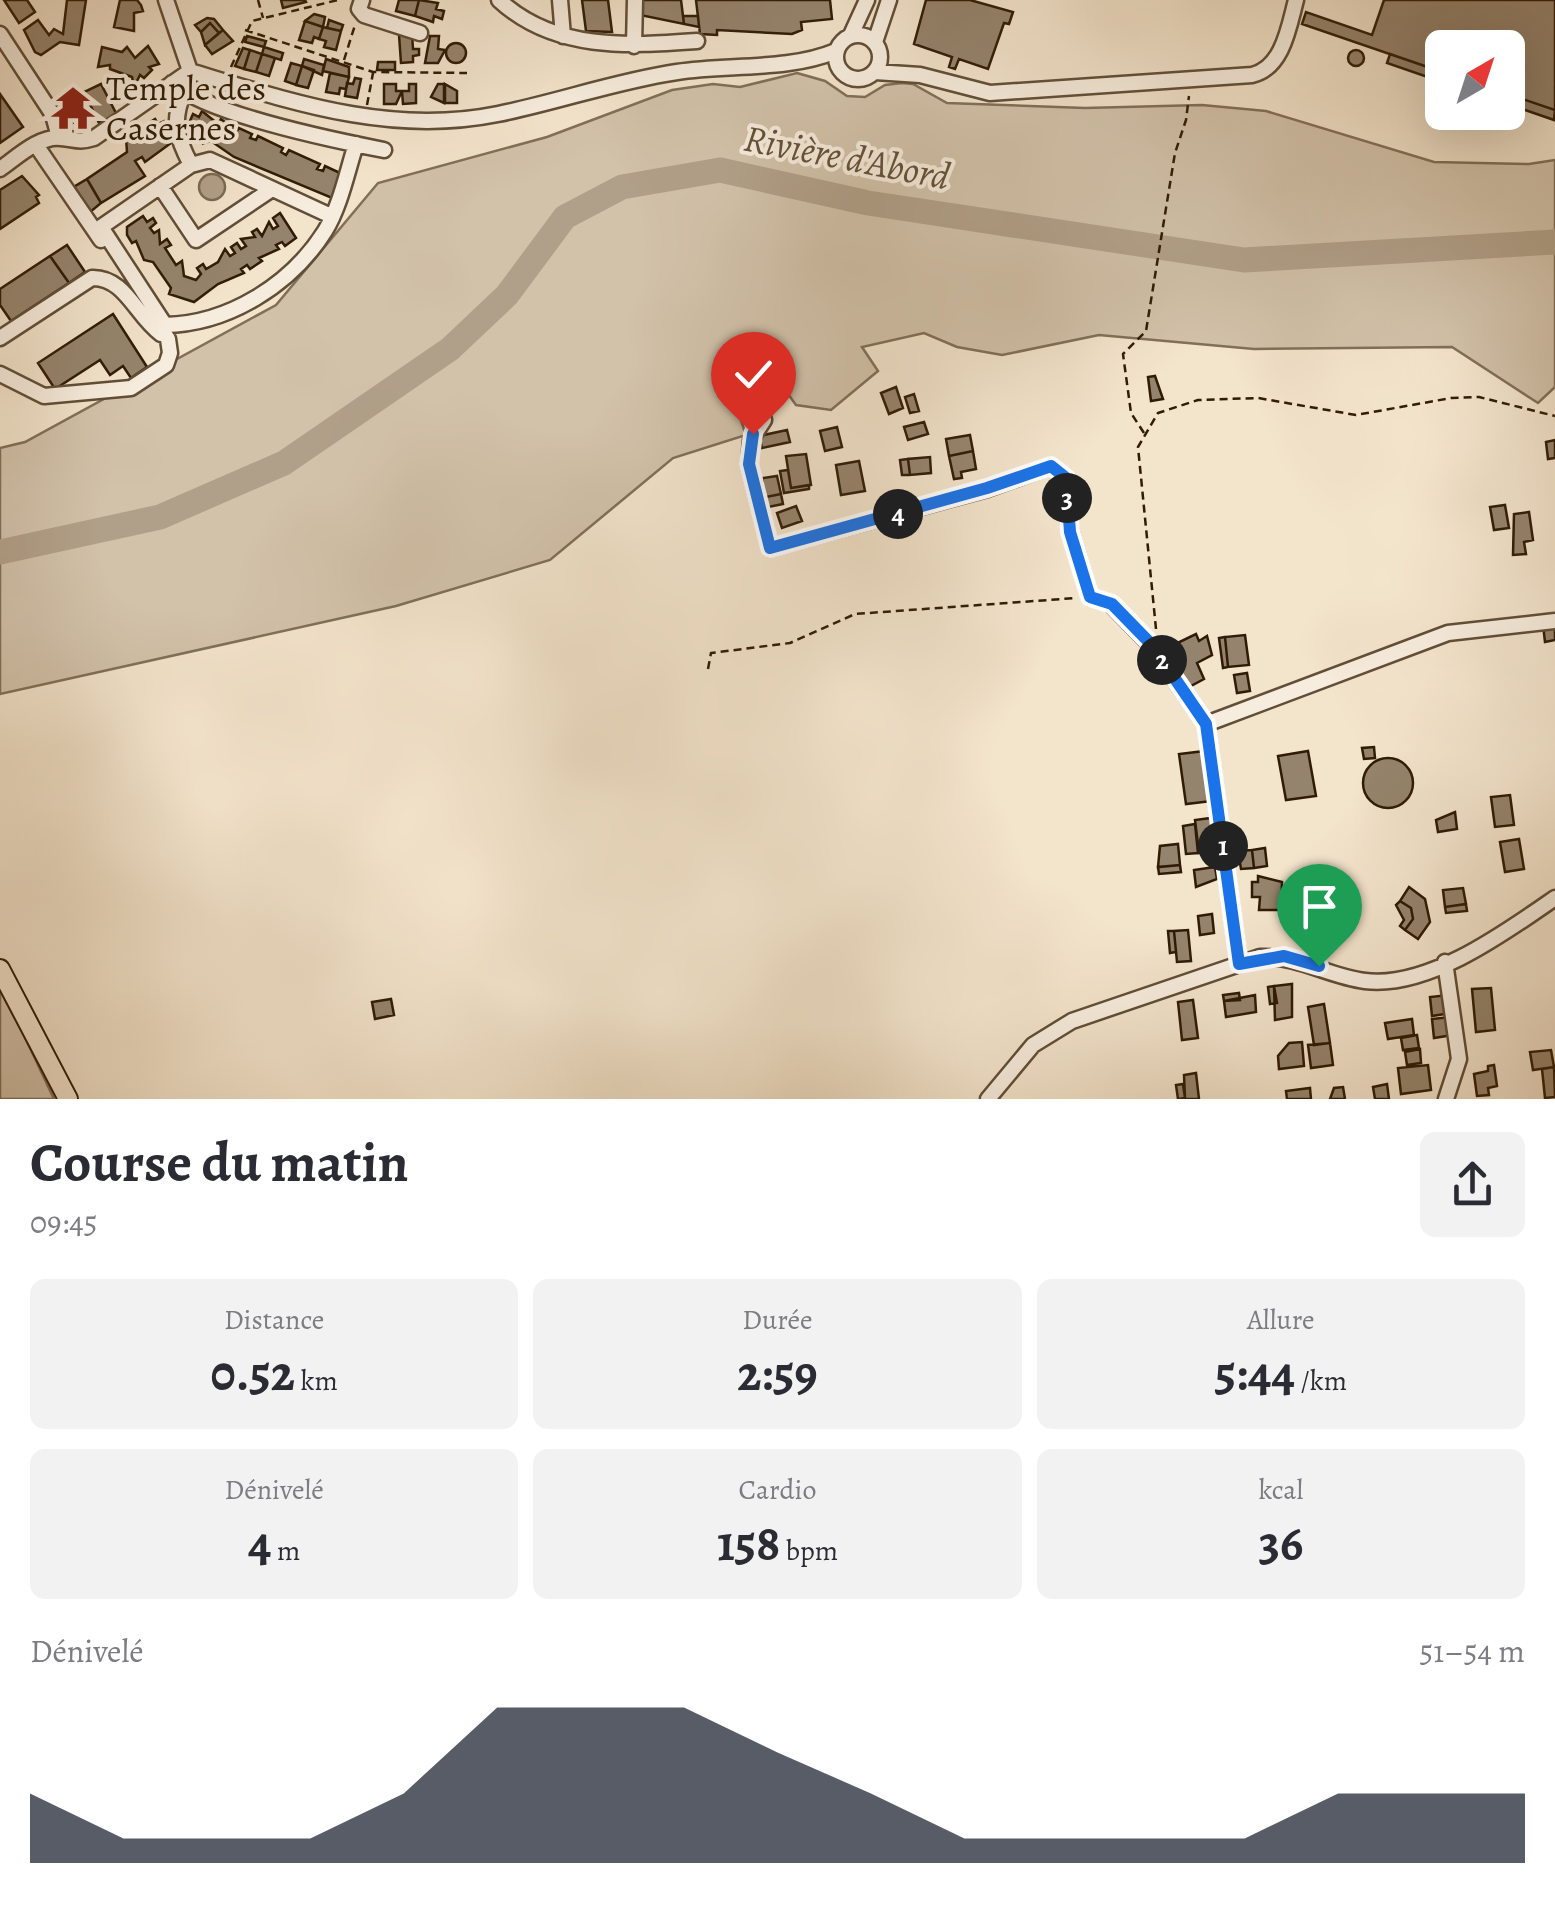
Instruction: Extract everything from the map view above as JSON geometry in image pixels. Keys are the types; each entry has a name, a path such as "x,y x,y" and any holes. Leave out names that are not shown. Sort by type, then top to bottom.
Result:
{"main road":[{"path":"0,969 68,1099"}],"street":[{"path":"166,0 184,63 190,71 364,119 498,114 677,72 793,61 836,50 851,35 867,0"},
{"path":"499,0 523,18 562,36 602,46 697,41"},
{"path":"523,0 523,18"},
{"path":"560,0 562,36"},
{"path":"634,0 634,46"},
{"path":"875,72 889,0"},
{"path":"793,61 839,70 856,80 875,72 920,75 990,93 1261,73 1279,53 1296,0"},
{"path":"360,5 364,15 420,33"},
{"path":"0,34 53,115 59,137"},
{"path":"851,35 920,75"},
{"path":"836,50 839,70"},
{"path":"0,169 36,144 59,137 76,144 94,138 178,88 190,71"},
{"path":"178,88 306,134 384,150"},
{"path":"178,88 175,134 191,165"},
{"path":"0,374 44,396 131,388 166,365 170,353 168,338 36,144"},
{"path":"331,216 210,160 191,165 101,226 165,325 200,324 248,303 291,271 326,230 331,216 356,144"},
{"path":"160,186 196,240 272,189"},
{"path":"0,338 92,278 108,278 118,284 143,321 168,338"},
{"path":"762,414 764,420 750,440 749,464 770,548 968,494 1051,466 1066,478 1070,532 1090,597"},
{"path":"1112,604 1152,645 1206,724 1239,964"},
{"path":"1206,724 1448,634 1555,621"},
{"path":"988,1099 1034,1045 1072,1021 1239,964 1284,956 1370,982 1397,980 1484,947 1555,898"},
{"path":"1445,962 1459,1059 1446,1099"}],"path":[{"path":"258,0 263,18"},
{"path":"225,81 246,30 263,18 338,0"},
{"path":"344,62 360,5"},
{"path":"246,30 373,72 467,73"},
{"path":"364,119 373,72"},
{"path":"1144,433 1131,413 1123,354 1146,331 1167,222 1174,153 1186,120 1190,79"},
{"path":"1152,645 1158,622 1138,446 1158,412 1198,400 1258,398 1356,415 1451,398 1480,398 1555,416"},
{"path":"708,668 711,653 790,643 856,614 1090,597"}],"shaded area":[{"path":"797,73 825,81 847,96 865,97 885,85 902,83 913,84 947,103 1085,108 1202,105 1266,111 1434,162 1529,164 1555,160 1555,387 1538,403 1452,347 1254,349 1099,335 1002,355 957,347 924,333 862,347 878,371 831,410 796,405 786,391 747,398 736,406 746,435 673,458 550,560 396,606 0,694 0,448 25,442 276,305 378,183 547,137 672,90 713,84 740,87"},
{"path":"212,174 222,177 222,197 212,200 202,197 199,187 202,177"},
{"path":"0,984 54,1099 0,1099"}],"building":[{"path":"4,0 27,0 35,12 19,23"},
{"path":"67,0 86,0 79,45 60,42 41,55 35,52 24,30 38,20 49,35 54,29 63,34"},
{"path":"120,0 137,0 141,5 143,11 134,13 134,31 114,27"},
{"path":"281,0 305,0 306,2 283,8"},
{"path":"399,0 419,0 415,16 396,11"},
{"path":"419,0 438,3 436,9 444,11 442,19 434,16 433,22 415,16"},
{"path":"582,0 608,0 612,32 586,31"},
{"path":"636,0 681,0 684,24 640,15"},
{"path":"696,0 830,0 832,19 801,22 802,30 792,34 717,30 717,35 700,34"},
{"path":"926,0 970,0 1013,12 1009,24 1004,23 988,69 959,59 955,69 949,67 952,57 914,44"},
{"path":"1384,0 1555,0 1555,110 1525,100 1525,30 1425,30 1425,66 1302,24 1306,12 1372,35"},
{"path":"314,14 325,17 323,27 305,21"},
{"path":"683,16 698,16 699,27 684,24"},
{"path":"207,18 214,19 223,30 219,33 210,23 201,32 195,25"},
{"path":"329,20 343,25 341,31 327,28"},
{"path":"305,21 323,27 319,39 314,37 312,43 299,40"},
{"path":"210,23 219,33 205,45 201,32"},
{"path":"323,27 341,31 336,50 324,47 326,41 319,39"},
{"path":"223,30 233,41 212,54 205,45"},
{"path":"412,34 413,49 419,49 419,55 413,56 413,62 401,63 399,35"},
{"path":"247,36 266,41 264,47 245,42"},
{"path":"430,36 439,36 438,49 445,50 438,63 425,63"},
{"path":"456,43 466,53 456,63 446,53"},
{"path":"148,46 159,64 149,67 152,70 144,78 140,75 134,87 132,77 110,69 110,65 98,67 102,47 122,52 127,47 135,58"},
{"path":"264,47 283,53 281,60 262,54"},
{"path":"243,48 250,50 244,69 235,66"},
{"path":"250,50 262,54 256,72 244,69"},
{"path":"1356,50 1364,58 1356,66 1348,58"},
{"path":"262,54 275,58 269,76 256,72"},
{"path":"1390,54 1425,66 1425,76 1387,63"},
{"path":"304,59 324,65 322,75 302,66"},
{"path":"326,59 349,67 349,77 323,71"},
{"path":"378,62 395,62 395,70 377,70"},
{"path":"291,63 302,66 296,85 285,81"},
{"path":"302,66 314,70 308,88 296,85"},
{"path":"330,73 349,77 346,89 340,88 339,94 326,92"},
{"path":"355,78 361,79 357,98 345,96 347,83 353,84"},
{"path":"101,84 118,117 99,123 84,92"},
{"path":"384,84 396,84 396,91 402,91 396,104 384,104"},
{"path":"409,84 416,84 416,103 403,104 402,91 409,91"},
{"path":"438,84 444,84 444,103 431,97"},
{"path":"445,84 457,91 457,103 445,103"},
{"path":"0,94 23,127 0,143"},
{"name":"Temple des Casernes","path":"75,100 80,109 71,115 65,106"},
{"path":"1525,100 1555,110 1554,120 1525,110"},
{"path":"79,111 86,118 79,125 72,118"},
{"path":"202,111 218,124 221,119 237,131 239,128 252,134 250,138 256,140 258,136 283,148 281,152 286,155 289,150 320,164 317,169 323,171 325,166 338,172 342,178 332,198 234,157 211,141 204,143 208,135 201,132 197,141 190,137 192,132 186,130 193,114 199,117"},
{"path":"155,119 158,124 164,121 173,135 168,139 171,143 145,162 142,157 135,161 145,176 101,203 87,179 127,152 126,138"},
{"path":"22,176 39,195 39,203 0,229 0,190"},
{"path":"87,179 101,203 89,213 72,188"},
{"path":"280,213 296,238 285,246 282,242 276,245 279,249 259,258 262,261 250,269 247,265 241,269 244,273 218,284 194,302 169,294 171,288 153,262 144,260 136,241 132,243 127,235 127,227 143,216 147,222 153,218 156,223 150,228 154,233 159,230 160,244 167,239 171,245 165,248 176,265 182,261 184,276 196,280 201,274 197,268 203,264 206,269 218,262 225,249 230,256 235,253 231,247 237,243 241,249 246,246 241,239 255,237 252,232 257,229 262,236 269,222 273,229 278,226 273,218"},
{"path":"67,245 85,272 69,283 50,256"},
{"path":"50,256 69,283 11,321 0,305 0,289"},
{"path":"113,314 147,367 131,378 123,366 110,375 100,360 55,389 38,363"},
{"path":"1155,376 1163,399 1151,401 1148,377"},
{"path":"896,387 903,408 889,414 881,393"},
{"path":"914,394 919,411 910,413 905,397"},
{"path":"924,422 928,434 908,440 904,427"},
{"path":"837,427 842,447 825,451 820,431"},
{"path":"787,430 790,442 762,448 759,436"},
{"path":"970,435 973,451 949,456 946,439"},
{"path":"1555,440 1555,458 1548,459 1546,442"},
{"path":"973,451 976,469 961,472 962,478 954,479 949,456"},
{"path":"806,454 811,485 791,488 786,456"},
{"path":"930,457 931,473 910,475 908,459"},
{"path":"908,459 910,475 902,475 900,460"},
{"path":"859,461 865,491 841,495 836,465"},
{"path":"788,470 791,488 809,485 809,489 784,493 780,471"},
{"path":"777,476 781,494 761,498 763,478"},
{"path":"781,494 783,504 763,508 761,498"},
{"path":"1505,505 1509,528 1494,530 1490,507"},
{"path":"796,506 802,521 782,528 777,513"},
{"path":"1529,512 1533,540 1524,542 1526,554 1513,555 1514,514"},
{"path":"1555,624 1555,640 1545,642 1543,625"},
{"path":"1196,634 1199,641 1207,636 1212,655 1197,663 1204,679 1189,687 1169,647"},
{"path":"1245,635 1249,665 1228,667 1225,637"},
{"path":"1225,637 1228,667 1223,668 1219,638"},
{"path":"1247,673 1250,691 1237,693 1234,675"},
{"path":"1374,747 1375,758 1364,759 1362,748"},
{"path":"1205,751 1212,801 1186,804 1179,754"},
{"path":"1308,751 1316,796 1286,800 1278,756"},
{"path":"1388,758 1406,765 1413,783 1406,801 1388,808 1370,801 1363,783 1370,765"},
{"path":"1510,795 1514,825 1495,827 1491,797"},
{"path":"1455,812 1457,829 1438,832 1436,820"},
{"path":"1211,818 1215,851 1199,853 1195,820"},
{"path":"1195,824 1198,853 1186,854 1183,826"},
{"path":"1519,839 1524,869 1505,872 1500,842"},
{"path":"1178,844 1180,865 1158,867 1160,846"},
{"path":"1265,848 1267,866 1254,868 1252,850"},
{"path":"1252,850 1254,868 1241,869 1238,851"},
{"path":"1180,865 1181,872 1159,874 1158,867"},
{"path":"1215,867 1217,879 1196,887 1194,870"},
{"path":"1258,876 1282,882 1281,910 1259,910 1260,897 1252,897 1252,882 1258,882"},
{"path":"1409,887 1425,899 1430,922 1418,939 1405,930 1413,919 1411,908 1400,901"},
{"path":"1463,888 1466,904 1445,907 1443,890"},
{"path":"1400,901 1411,908 1413,919 1405,930 1400,926 1404,920 1396,905"},
{"path":"1466,904 1467,911 1446,913 1445,907"},
{"path":"1212,914 1214,933 1200,935 1198,916"},
{"path":"1188,930 1191,961 1177,962 1174,931"},
{"path":"1168,931 1174,931 1176,952 1170,953"},
{"path":"1292,984 1292,1017 1275,1020 1274,986"},
{"path":"1274,986 1277,1003 1270,1004 1268,987"},
{"path":"1491,988 1495,1030 1476,1032 1472,989"},
{"path":"1239,993 1240,1000 1224,1001 1223,995"},
{"path":"1255,995 1256,1012 1226,1017 1224,1001"},
{"path":"1448,995 1451,1013 1432,1016 1430,997"},
{"path":"391,999 394,1015 375,1019 372,1002"},
{"path":"1193,1000 1198,1038 1182,1040 1178,1002"},
{"path":"1324,1004 1330,1043 1314,1045 1308,1007"},
{"path":"1450,1017 1453,1035 1434,1038 1432,1019"},
{"path":"1412,1019 1414,1035 1388,1039 1385,1023"},
{"path":"1417,1035 1419,1048 1403,1050 1401,1038"},
{"path":"1302,1042 1304,1066 1279,1069 1278,1056 1289,1043"},
{"path":"1330,1043 1333,1065 1311,1068 1308,1045"},
{"path":"1420,1049 1421,1063 1407,1065 1405,1052"},
{"path":"1551,1050 1554,1067 1533,1070 1530,1052"},
{"path":"1428,1065 1431,1090 1401,1094 1398,1068"},
{"path":"1494,1065 1497,1086 1488,1088 1489,1095 1477,1096 1474,1074 1488,1071 1488,1066"},
{"path":"1554,1067 1555,1097 1545,1098 1542,1069"},
{"path":"1196,1073 1199,1099 1178,1099 1185,1098 1184,1075"},
{"path":"1183,1084 1185,1098 1178,1099 1176,1085"},
{"path":"1387,1084 1389,1099 1375,1099 1373,1087"},
{"path":"1343,1087 1345,1099 1330,1099 1334,1088"},
{"path":"1310,1088 1311,1099 1287,1099 1286,1091"}],"waterway":[{"name":"Rivière d'Abord","path":"0,552 160,517 284,463 450,349 507,295 565,217 622,187 720,170 868,203 1244,260 1555,242"}],"place":[{"name":"Temple des Casernes","path":"73,108"}],"route":[{"path":"753,434 749,464 770,548 812,540 1051,466 1060,469 1066,478 1070,532 1090,597 1112,604 1152,645 1206,724 1239,964 1260,957 1284,956 1319,966"}]}
